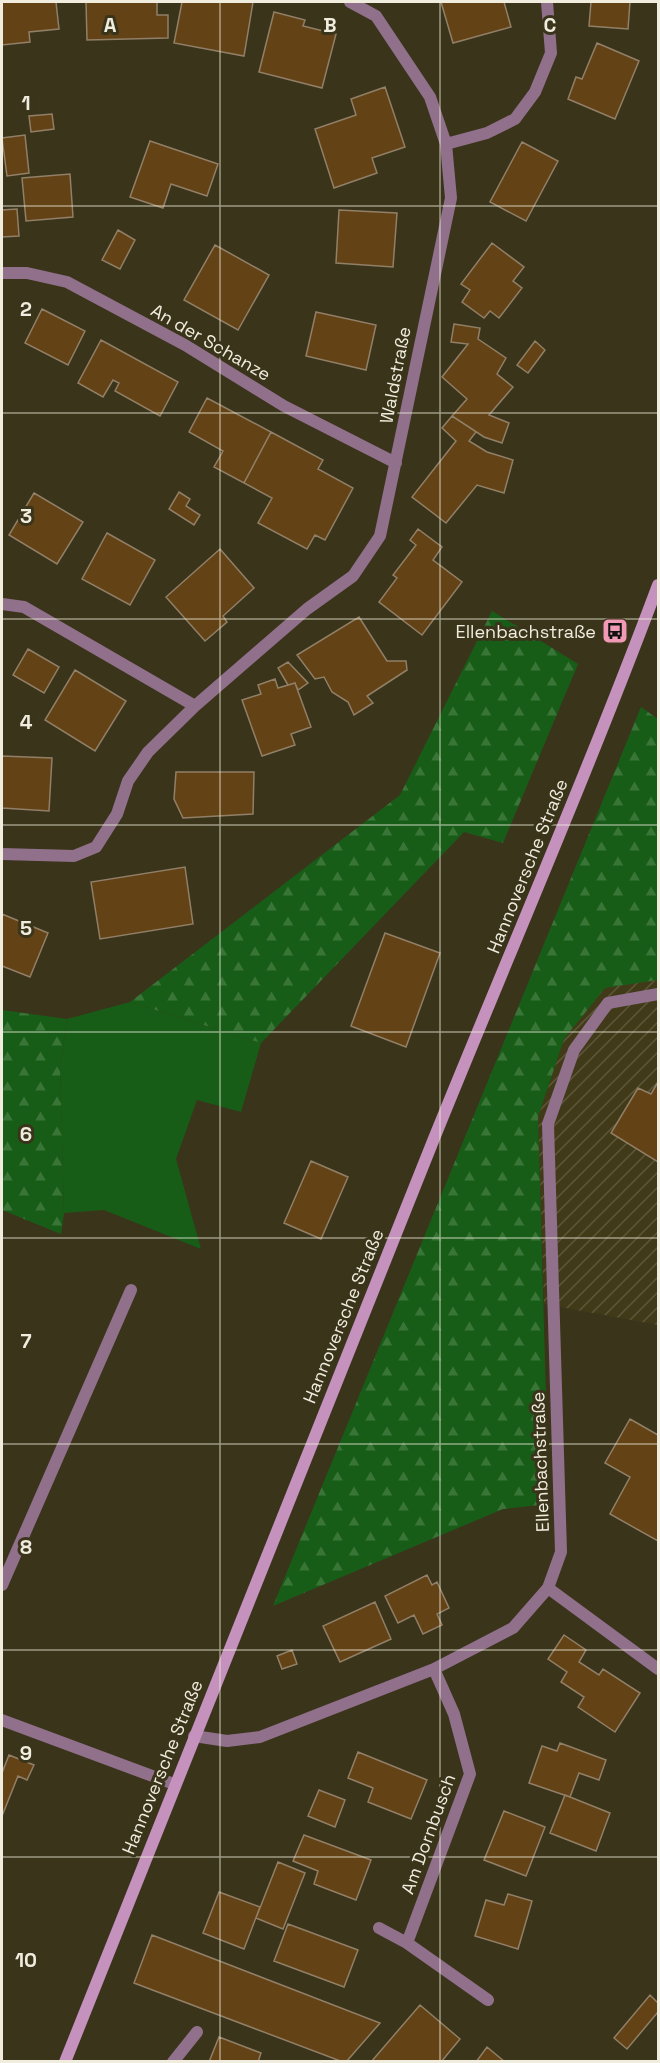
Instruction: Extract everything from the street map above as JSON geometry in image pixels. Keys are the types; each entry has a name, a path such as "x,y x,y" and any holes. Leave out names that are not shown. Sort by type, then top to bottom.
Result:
{"main road":[{"name":"Hannoversche Straße","path":"65,2061 433,1142 628,667 658,585"}],"street":[{"name":"Waldstraße","path":"2,854 74,856 96,847 117,814 128,781 148,752 195,706 307,609 353,576 380,536 451,198 446,144 430,97 376,16 350,2"},
{"path":"446,144 487,132 515,119 535,92 551,53 547,2"},
{"name":"An der Schanze","path":"2,273 27,273 67,282 184,345 284,406 396,463"},
{"path":"2,604 24,607 195,706"},
{"name":"Ellenbachstraße","path":"194,1736 227,1741 260,1737 434,1669 513,1628 548,1588 561,1552 548,1124 574,1050 608,1003 658,994"},
{"path":"2,1585 131,1290"},
{"path":"548,1588 658,1669"},
{"name":"Am Dornbusch","path":"407,1943 470,1774 454,1714 434,1669"},
{"path":"2,1720 174,1784"},
{"path":"379,1928 407,1943 488,2001"},
{"path":"173,2061 197,2032"}],"shaded area":[{"path":"658,980 658,1325 544,1304 538,1117 564,1039 605,987"}],"green space":[{"path":"492,611 578,664 503,843 464,832 261,1043 130,1002 400,795"},
{"path":"641,707 658,719 658,980 605,988 564,1039 538,1117 549,1504 503,1509 273,1606"},
{"path":"130,1002 261,1043 241,1112 197,1100 176,1159 201,1249 104,1210 64,1213 60,1068 67,1019"},
{"path":"2,1010 67,1019 60,1068 64,1213 61,1234 2,1210"}],"building":[{"path":"2,2 56,2 59,29 29,32 30,42 2,45"},
{"path":"86,2 157,2 157,15 168,15 168,38 87,40"},
{"path":"182,2 253,2 244,56 174,43"},
{"path":"441,2 504,2 511,27 453,43"},
{"path":"591,2 630,2 628,29 589,26"},
{"path":"274,12 305,20 303,26 336,34 322,88 259,72"},
{"path":"597,43 639,61 615,119 568,99 576,77 582,79"},
{"path":"385,87 405,147 372,158 377,173 334,188 315,129 356,115 351,99"},
{"path":"52,114 54,129 31,132 29,116"},
{"path":"25,135 29,173 7,176 2,138"},
{"path":"150,141 218,164 207,196 171,184 163,208 130,197"},
{"path":"522,142 558,161 526,221 490,202"},
{"path":"70,174 73,217 26,221 22,178"},
{"path":"17,209 19,236 2,237 2,210"},
{"path":"339,210 397,213 393,267 336,263"},
{"path":"118,230 135,240 120,269 102,260"},
{"path":"492,243 524,267 513,281 522,288 499,318 490,311 484,318 462,302 470,290 461,284"},
{"path":"215,245 269,275 238,330 184,300"},
{"path":"42,309 85,331 68,365 25,343"},
{"path":"316,312 376,325 366,370 306,356"},
{"path":"454,324 480,328 478,339 506,358 497,374 513,387 489,415 509,423 502,443 484,437 452,416 467,399 442,377 468,344 451,342"},
{"path":"101,340 178,382 160,416 115,391 119,383 113,380 103,397 78,383"},
{"path":"535,341 545,350 528,373 517,365"},
{"path":"207,398 271,432 244,483 214,467 223,451 189,432"},
{"path":"452,416 476,432 469,441 487,452 513,460 504,493 477,485 446,523 412,497 456,441 442,428"},
{"path":"271,432 323,460 318,469 353,488 325,540 315,535 307,549 258,523 272,498 244,483"},
{"path":"179,492 190,499 186,506 200,515 194,525 169,509"},
{"path":"34,493 83,522 57,564 9,535"},
{"path":"418,529 442,547 433,560 462,582 422,635 379,602 397,578 393,575 416,545 410,540"},
{"path":"107,533 155,560 130,605 82,579"},
{"path":"220,549 254,588 223,616 227,622 205,641 166,597"},
{"path":"359,617 387,661 406,661 407,670 367,696 373,703 354,715 348,702 332,692 324,677 315,679 297,655"},
{"path":"28,649 59,667 44,693 13,675"},
{"path":"288,662 308,683 298,690 295,683 288,685 278,668"},
{"path":"75,670 126,701 95,751 45,720"},
{"path":"275,679 278,688 295,683 311,727 291,734 295,745 262,756 242,700 261,694 258,685"},
{"path":"2,756 52,758 49,811 2,808"},
{"path":"176,772 254,772 253,814 183,818 174,799"},
{"path":"185,867 193,924 100,939 91,882"},
{"path":"2,914 48,933 30,977 2,966"},
{"path":"385,933 440,953 406,1047 351,1026"},
{"path":"658,1082 658,1162 611,1133 638,1088 651,1094"},
{"path":"311,1161 348,1177 321,1239 284,1223"},
{"path":"630,1419 658,1435 658,1541 610,1514 630,1477 605,1463"},
{"path":"427,1575 432,1585 437,1582 449,1608 437,1614 442,1625 423,1634 414,1615 398,1623 385,1596"},
{"path":"375,1602 391,1639 340,1662 323,1626"},
{"path":"564,1635 586,1650 579,1662 599,1675 603,1669 640,1693 615,1732 578,1707 584,1697 561,1682 567,1672 548,1659"},
{"path":"292,1650 297,1664 282,1669 277,1656"},
{"path":"560,1743 606,1760 599,1780 579,1773 570,1797 529,1783 542,1746 557,1751"},
{"path":"358,1752 427,1780 411,1819 368,1802 373,1788 348,1778"},
{"path":"9,1755 34,1765 27,1780 18,1776 2,1816 2,1773"},
{"path":"319,1790 345,1800 335,1827 308,1816"},
{"path":"565,1795 610,1813 596,1851 550,1833"},
{"path":"504,1811 545,1827 526,1876 484,1860"},
{"path":"304,1835 371,1860 356,1900 314,1884 318,1871 293,1861"},
{"path":"278,1862 305,1873 283,1929 256,1918"},
{"path":"219,1892 260,1907 244,1949 203,1933"},
{"path":"508,1894 532,1901 518,1949 475,1936 486,1900 504,1905"},
{"path":"288,1924 358,1950 344,1987 274,1961"},
{"path":"152,1935 380,2023 346,2062 343,2062 134,1983"},
{"path":"650,1995 658,2003 658,2012 627,2049 614,2038"},
{"path":"420,2005 460,2039 441,2062 371,2062"},
{"path":"219,2037 261,2053 258,2062 209,2062"},
{"path":"487,2047 505,2062 476,2062"}],"place":[{"name":"Ellenbachstraße","path":"615,631"}]}
